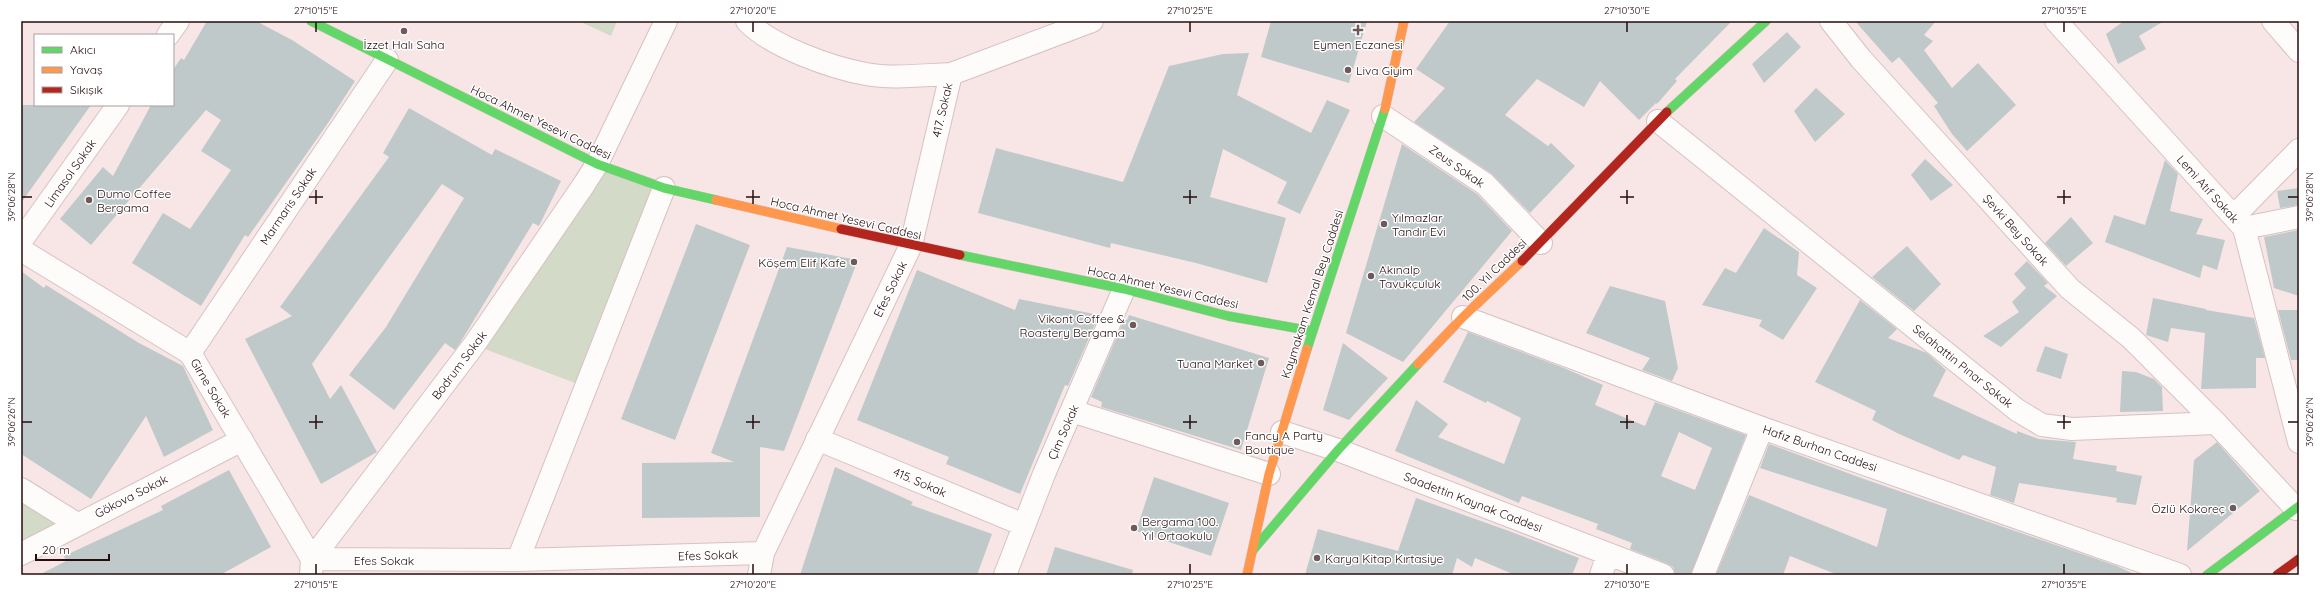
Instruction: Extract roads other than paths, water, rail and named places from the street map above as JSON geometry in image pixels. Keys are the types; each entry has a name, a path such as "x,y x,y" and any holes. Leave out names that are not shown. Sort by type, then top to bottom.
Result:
{"main road":[{"name":"Hoca Ahmet Yesevi Caddesi","path":"311,21 597,164 664,188 911,245 1124,289 1228,316 1312,331"},
{"name":"Kaymakam Kemal Bey Caddesi","path":"1247,575 1269,474 1312,331 1383,116 1404,21"},
{"name":"100. Yıl Caddesi","path":"1253,550 1338,450 1463,317 1541,242 1658,121 1766,21"},
{"path":"2207,575 2297,508"},
{"path":"2277,575 2299,559"}],"street":[{"path":"169,34 178,21"},
{"name":"Bodrum Sokak","path":"311,567 474,345 597,164 666,21"},
{"path":"747,21 756,30 802,55 866,74 902,76 951,74"},
{"name":"417. Sokak","path":"911,245 951,74 1092,21"},
{"name":"Şevki Bey Sokak","path":"1831,21 1862,59 2070,289 2131,338 2216,423"},
{"name":"Lemi Atıf Sokak","path":"2056,21 2239,222 2299,442"},
{"path":"2273,21 2299,50"},
{"name":"Marmaris Sokak","path":"190,353 387,60"},
{"name":"Limasol Sokak","path":"21,242 117,106"},
{"name":"Zeus Sokak","path":"1383,116 1485,184 1541,242"},
{"name":"Selahattin Pınar Sokak","path":"1658,121 2017,410 2042,425 2072,429 2216,423"},
{"path":"2239,222 2299,150"},
{"path":"518,560 664,188"},
{"path":"2239,222 2299,217"},
{"name":"Efes Sokak","path":"311,567 763,553 911,245"},
{"name":"Girne Sokak","path":"21,250 190,353 242,440 311,567"},
{"name":"Çim Sokak","path":"1005,575 1024,525 1124,289"},
{"name":"Hafız Burhan Caddesi","path":"1463,317 1762,428 2180,575"},
{"path":"1072,411 1269,474"},
{"path":"2216,423 2297,508"},
{"path":"1703,575 1762,428"},
{"name":"Saadettin Kaynak Caddesi","path":"1282,432 1338,450 1663,575"},
{"name":"415. Sokak","path":"817,439 1024,525"},
{"name":"Gökova Sokak","path":"21,554 242,440"},
{"path":"21,489 77,524"},
{"path":"759,575 763,553"},
{"path":"1601,575 1608,554"}],"place":[{"name":"Eymen Eczanesi","path":"1358,30"},
{"name":"İzzet Halı Saha","path":"404,31"},
{"name":"Liva Giyim","path":"1348,70"},
{"name":"Dumo Coffee Bergama","path":"89,200"},
{"name":"Yılmazlar Tandır Evi","path":"1384,224"},
{"name":"Köşem Elif Kafe","path":"854,262"},
{"name":"Akınalp Tavukçuluk","path":"1371,276"},
{"name":"Vikont Coffee & Roastery Bergama","path":"1133,325"},
{"name":"Tuana Market","path":"1261,363"},
{"name":"Fancy A Party Boutique","path":"1237,442"},
{"name":"Özlü Kokoreç","path":"2233,508"},
{"name":"Bergama 100. Yıl Ortaokulu","path":"1134,528"},
{"name":"Karya Kitap Kırtasiye","path":"1317,558"}]}
